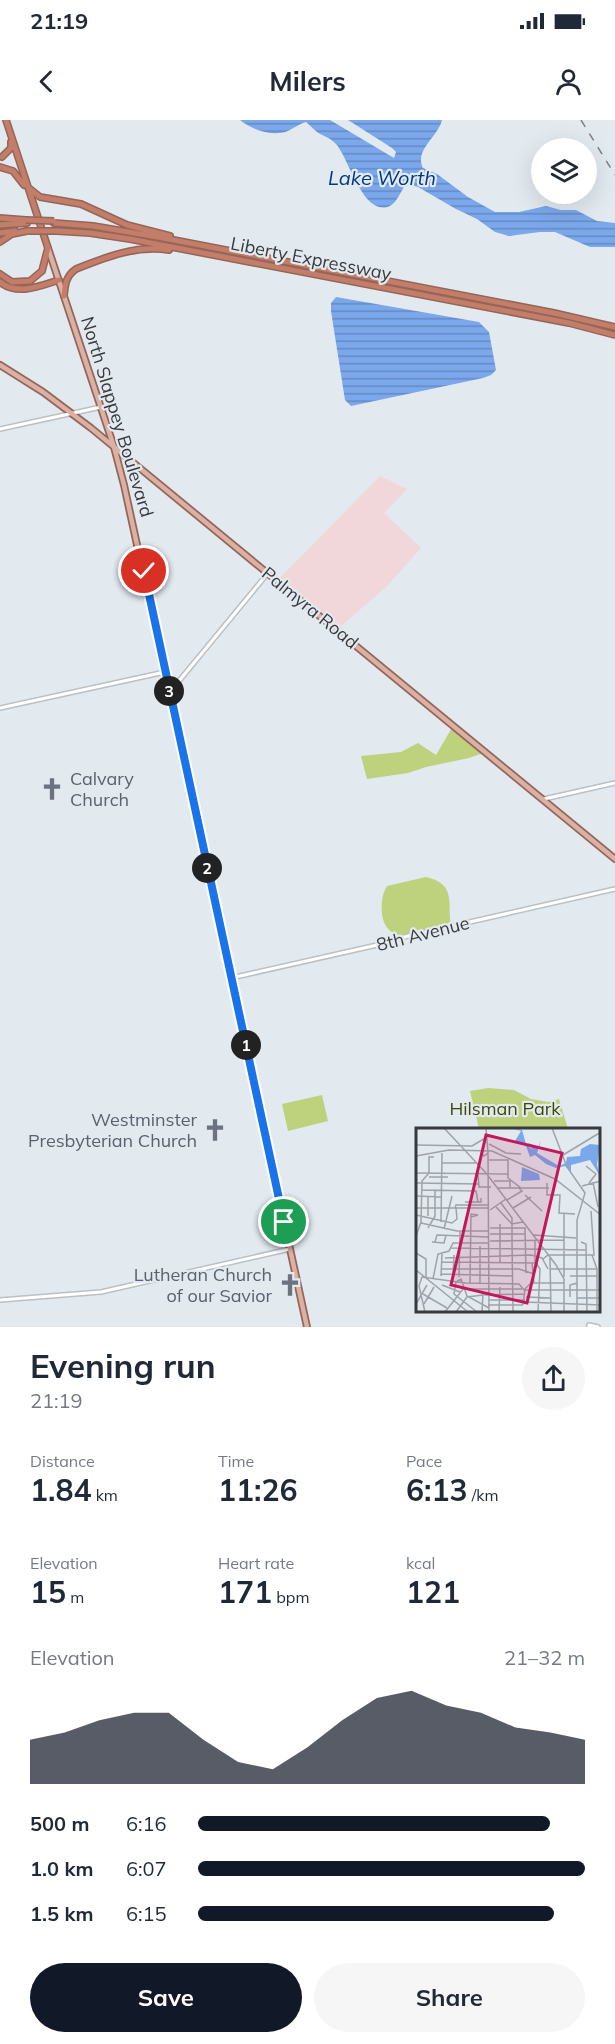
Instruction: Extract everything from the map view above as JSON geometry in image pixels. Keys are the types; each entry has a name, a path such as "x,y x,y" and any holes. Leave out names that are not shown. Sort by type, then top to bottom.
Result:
{"highway":[{"name":"North Slappey Boulevard","path":"6,120 48,248"},
{"path":"1,157 11,148 11,135"},
{"path":"1,157 16,153"},
{"path":"0,167 18,175 34,205"},
{"path":"28,187 40,197 81,204 127,225 206,247"},
{"path":"0,218 26,221"},
{"name":"Liberty Expressway","path":"0,225 26,221 86,225 615,326"},
{"path":"0,242 12,234 28,231"},
{"name":"Liberty Expressway","path":"0,233 57,231 104,235 569,323 615,335"},
{"path":"0,274 12,282 34,279 44,266 48,248"},
{"path":"64,295 66,280 76,269 143,248 255,263"},
{"path":"0,282 9,288 18,290 59,280"},
{"path":"44,284 57,285 64,295"}],"main road":[{"name":"North Slappey Boulevard","path":"48,248 114,447 307,1327"},
{"name":"Palmyra Road","path":"0,365 72,413 615,859"},
{"path":"119,468 126,461 132,462"}],"street":[{"path":"0,429 101,407"},
{"path":"168,687 177,684 268,573"},
{"path":"0,708 165,672"},
{"path":"544,800 615,783"},
{"name":"8th Avenue","path":"231,978 615,889"},
{"path":"0,1300 101,1292 290,1249"},
{"path":"589,1326 598,1327"}],"shaded area":[{"path":"380,476 407,489 384,513 421,548 387,586 340,627 280,578"}],"green space":[{"path":"453,726 486,752 408,773 367,779 361,756 401,752 418,743 436,755"},
{"path":"426,877 436,880 446,890 450,902 451,926 410,936 392,932 385,925 382,914 382,900 387,886"},
{"name":"Hilsman Park","path":"488,1088 514,1090 531,1099 548,1102 559,1099 568,1128 479,1128 470,1091"},
{"path":"322,1095 328,1121 288,1131 282,1104"}],"water":[{"name":"Lake Worth","path":"240,120 330,120 394,158 396,152 392,148 348,120 442,120 424,149 421,161 423,168 437,174 468,197 495,212 519,212 546,206 561,210 576,210 597,221 615,223 615,247 590,247 555,232 509,236 495,232 477,219 411,185 404,187 390,206 380,207 364,195 336,144 306,122 282,133 269,133 250,127"},
{"path":"336,297 479,322 489,332 496,370 483,378 351,406 345,400 331,311 331,303"}],"railway":[{"path":"581,120 615,175"}],"place":[{"name":"Calvary Church","path":"52,789"},
{"name":"Westminster Presbyterian Church","path":"215,1130"},
{"name":"Lutheran Church of our Savior","path":"290,1285"}],"route":[{"path":"144,571 284,1222"}]}
